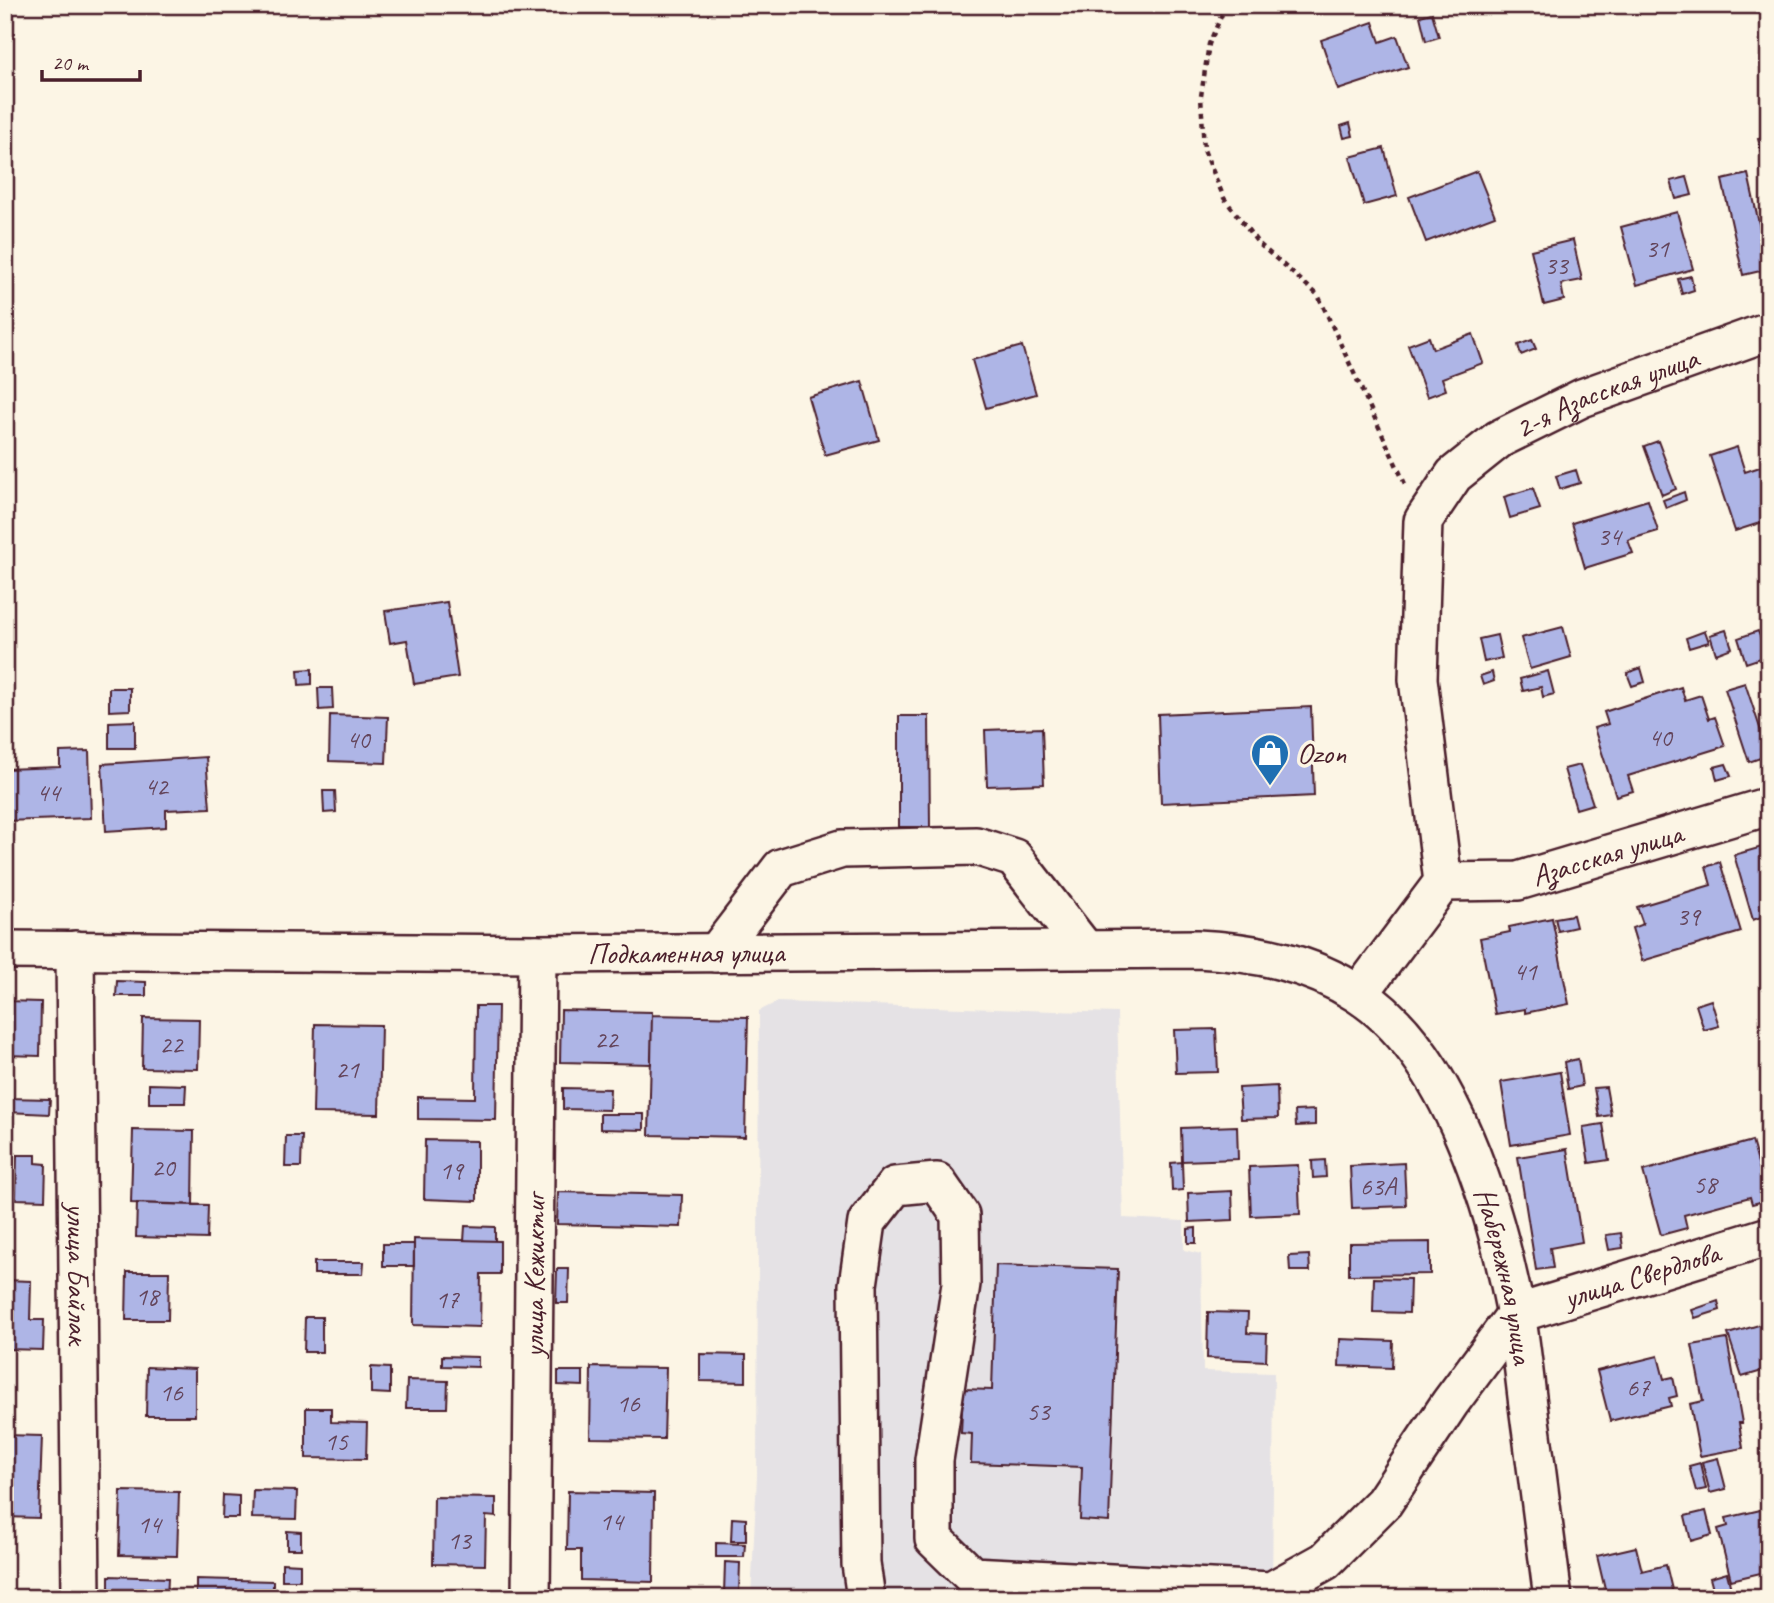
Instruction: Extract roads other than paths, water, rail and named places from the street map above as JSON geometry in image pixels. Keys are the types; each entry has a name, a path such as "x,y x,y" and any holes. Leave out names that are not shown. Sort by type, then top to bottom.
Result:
{"street":[{"name":"2-я Азасская улица","path":"1443,882 1418,679 1423,521 1454,475 1499,439 1582,398 1769,331"},
{"name":"Азасская улица","path":"1443,882 1518,881 1769,806"},
{"path":"716,953 781,868 842,849 976,846 1014,859 1084,948"},
{"path":"1359,994 1443,882"},
{"name":"Подкаменная улица","path":"5,950 537,954 1084,948 1239,951 1305,967 1359,994"},
{"name":"улица Байлак","path":"75,950 81,1598"},
{"name":"улица Кежиктиг","path":"531,1598 537,954"},
{"name":"Набережная улица","path":"1359,994 1385,1015 1410,1042 1450,1106 1490,1212 1516,1314 1553,1598"},
{"path":"866,1598 861,1564 858,1285 867,1222 895,1186 937,1182 960,1215 961,1283 934,1461 934,1539 973,1587 1280,1595 1325,1561 1384,1502 1450,1403 1516,1314"},
{"name":"улица Свердлова","path":"1516,1314 1769,1236"}],"place":[{"name":"Ozon","path":"1270,787"}]}
